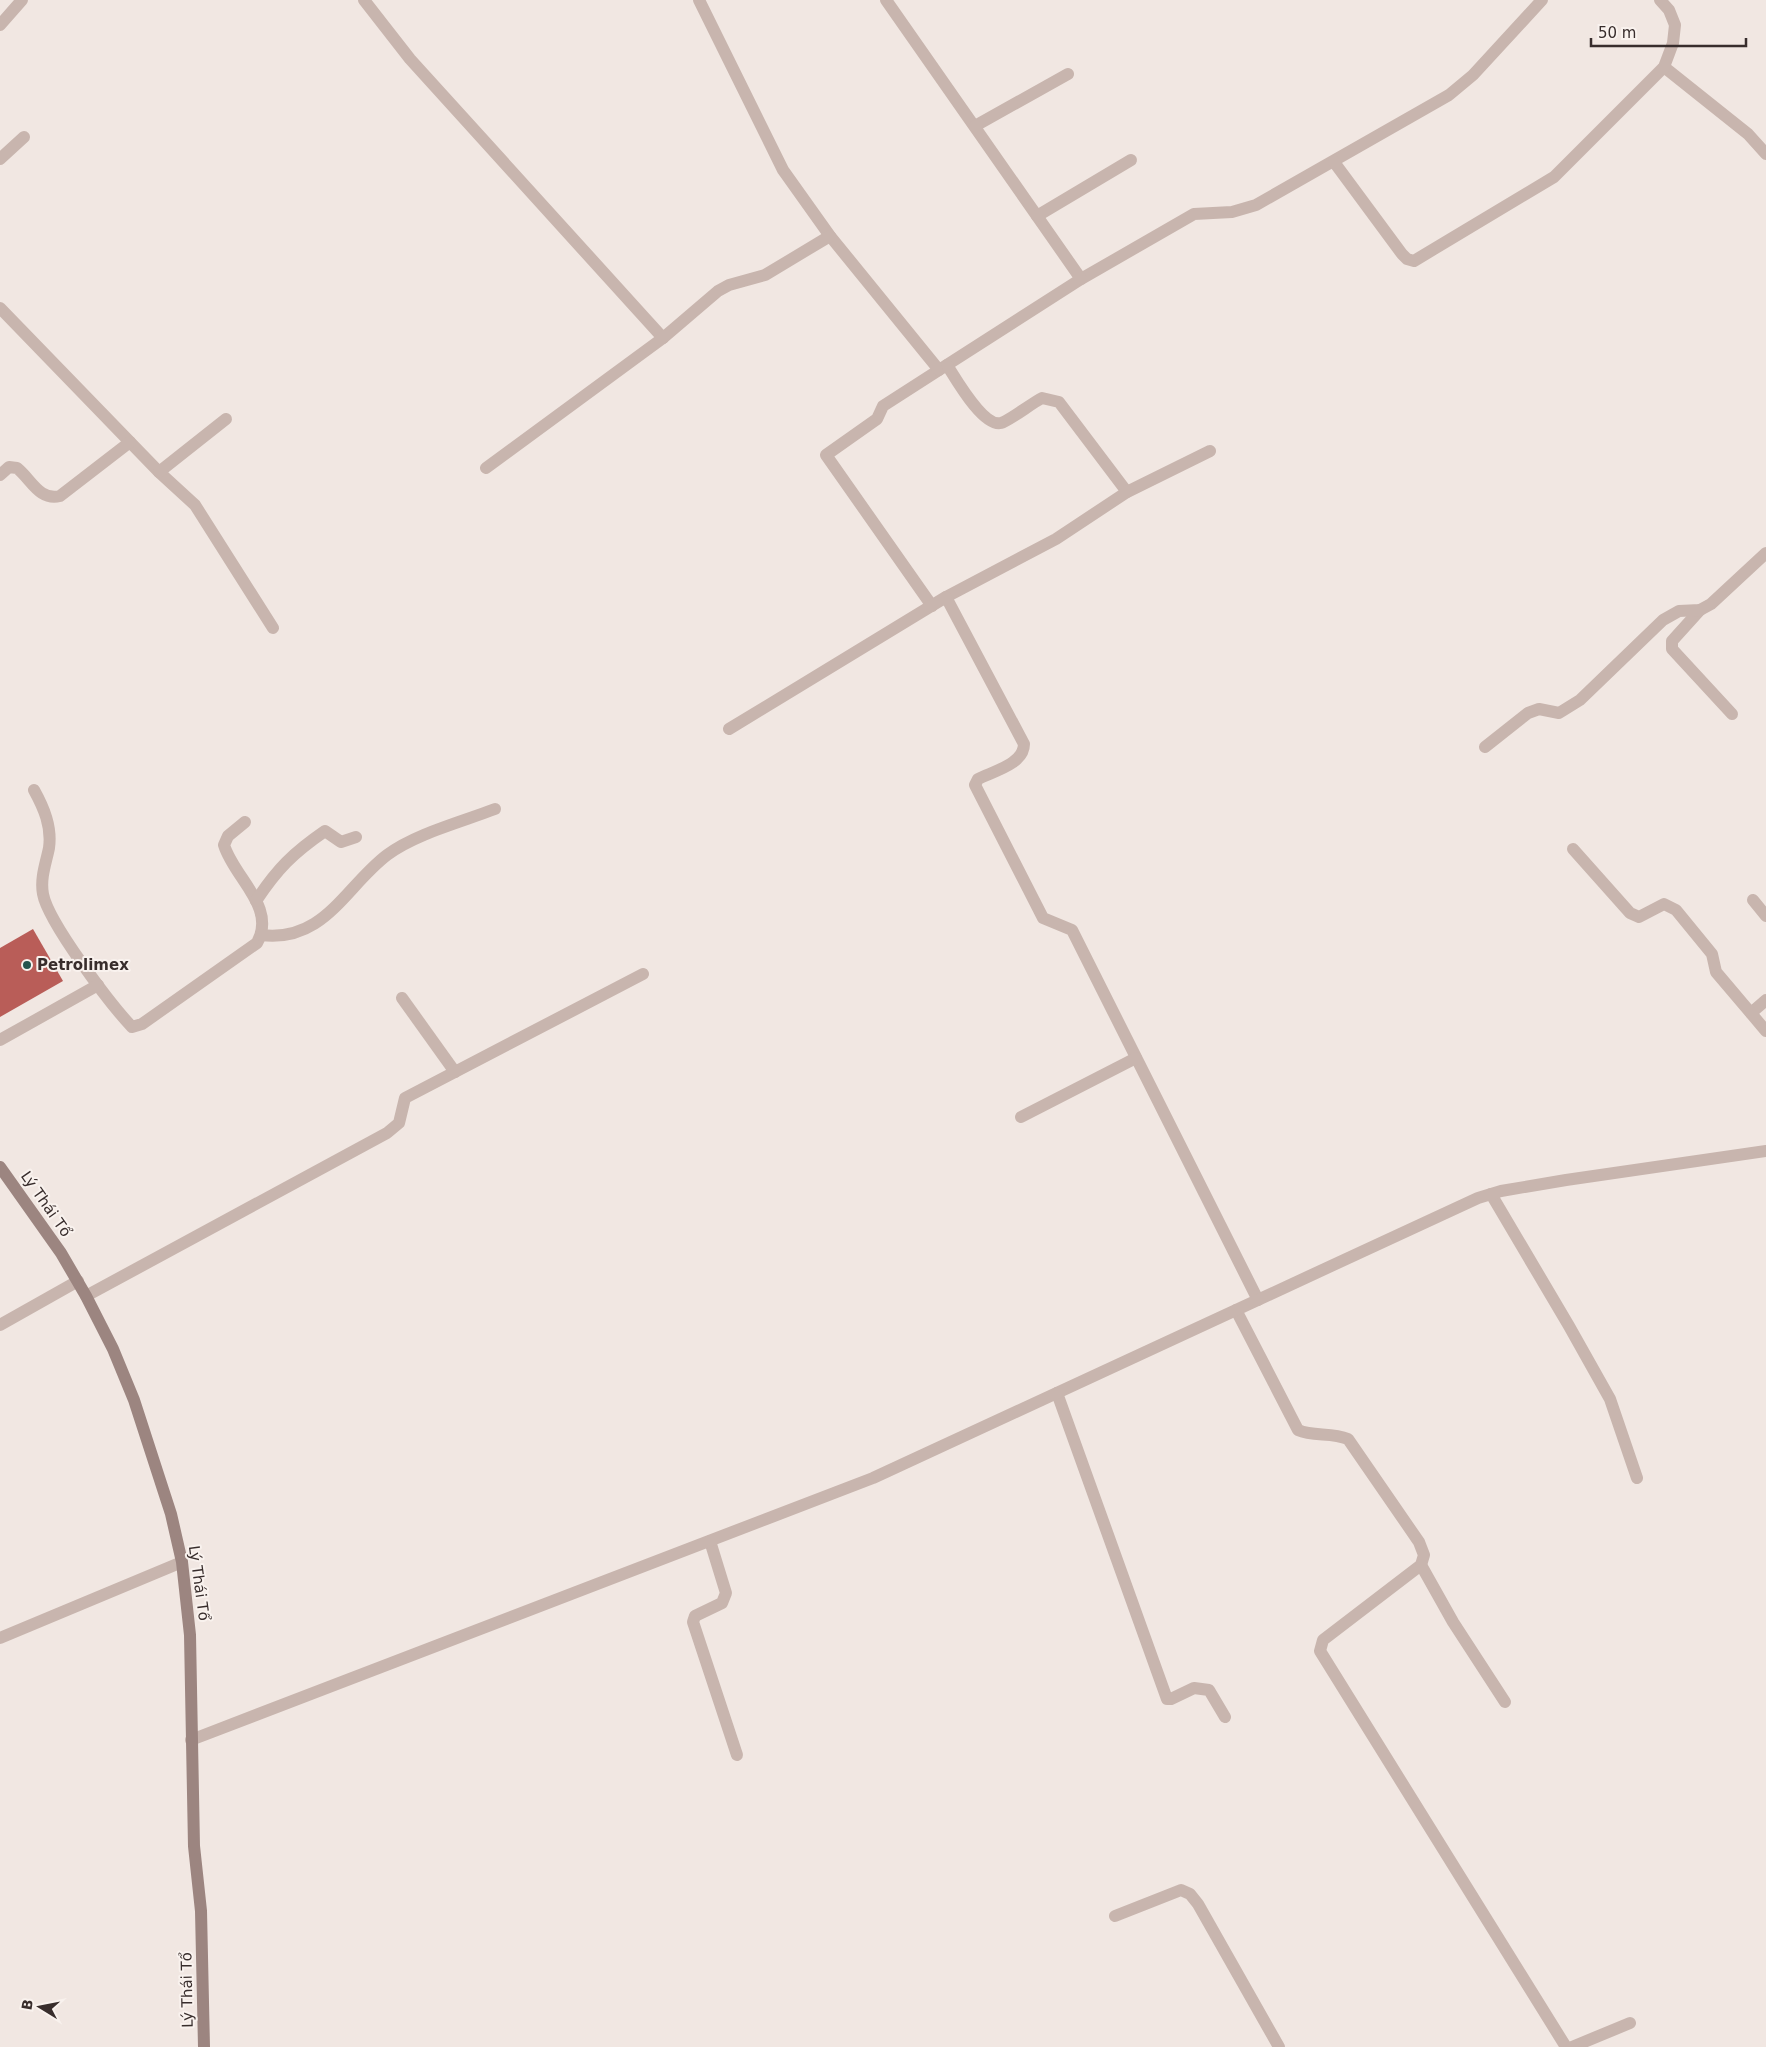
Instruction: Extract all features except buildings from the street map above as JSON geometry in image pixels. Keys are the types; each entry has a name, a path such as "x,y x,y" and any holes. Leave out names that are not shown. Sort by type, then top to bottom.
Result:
{"main road":[{"name":"Lý Thái Tổ","path":"0,1166 78,1281 113,1349 134,1400 171,1514 182,1562 190,1635 194,1846 201,1911 204,2047"}],"street":[{"path":"0,25 22,0"},
{"path":"364,0 410,59 663,338"},
{"path":"699,0 783,170 830,236 982,415 992,422 1002,423 1042,398 1059,402 1127,492"},
{"path":"886,0 1080,278"},
{"path":"932,606 826,455 877,419 884,405 1080,278 1194,214 1232,212 1256,205 1449,95 1473,75 1542,0"},
{"path":"1334,162 1402,254 1407,259 1414,261 1554,177 1664,67 1673,43 1675,26 1669,10 1660,0"},
{"path":"1664,67 1748,134 1766,154"},
{"path":"975,126 1068,74"},
{"path":"0,160 24,137"},
{"path":"1037,216 1131,160"},
{"path":"486,468 663,338 718,291 729,285 765,275 830,236"},
{"path":"0,308 159,472 195,505 273,628"},
{"path":"159,472 226,419"},
{"path":"0,475 10,467 17,468 43,496 52,498 60,496 130,442"},
{"path":"729,729 946,597 1056,539 1127,492 1210,451"},
{"path":"1732,714 1672,649 1672,641 1700,610 1711,604 1766,553"},
{"path":"946,597 1024,744 1024,751 1019,759 978,779 976,785 1043,918 1072,930 1258,1300"},
{"path":"1485,746 1528,714 1539,709 1559,713 1580,700 1663,620 1679,611 1700,610"},
{"path":"34,790 49,825 49,847 42,881 46,908 98,985 132,1027 138,1027 257,943 264,920 256,901 224,844 228,836 245,822"},
{"path":"261,935 276,937 321,921 388,854 422,837 495,809"},
{"path":"256,901 270,880 292,854 325,831 341,842 356,837"},
{"path":"1573,849 1630,913 1639,917 1664,904 1676,910 1712,954 1716,972 1766,1032"},
{"path":"1753,900 1766,916"},
{"path":"86,1296 387,1133 399,1123 405,1098 643,974"},
{"path":"0,1040 98,985"},
{"path":"402,998 455,1072"},
{"path":"1751,1013 1766,1000"},
{"path":"1021,1118 1136,1058"},
{"path":"191,1740 872,1478 1491,1194 1566,1180 1766,1151"},
{"path":"1491,1194 1610,1399 1637,1478"},
{"path":"0,1325 78,1281"},
{"path":"1236,1310 1298,1430 1305,1433 1336,1434 1348,1439 1419,1542 1424,1555 1421,1565 1323,1640 1320,1651 1566,2047"},
{"path":"1056,1393 1167,1699 1171,1699 1194,1688 1209,1690 1225,1717"},
{"path":"710,1541 726,1592 722,1602 694,1616 693,1622 737,1755"},
{"path":"0,1638 182,1562"},
{"path":"1421,1565 1453,1622 1505,1702"},
{"path":"1115,1916 1181,1890 1190,1894 1198,1904 1279,2047"},
{"path":"1572,2047 1630,2023"}],"place":[{"name":"Petrolimex","path":"27,965"}]}
